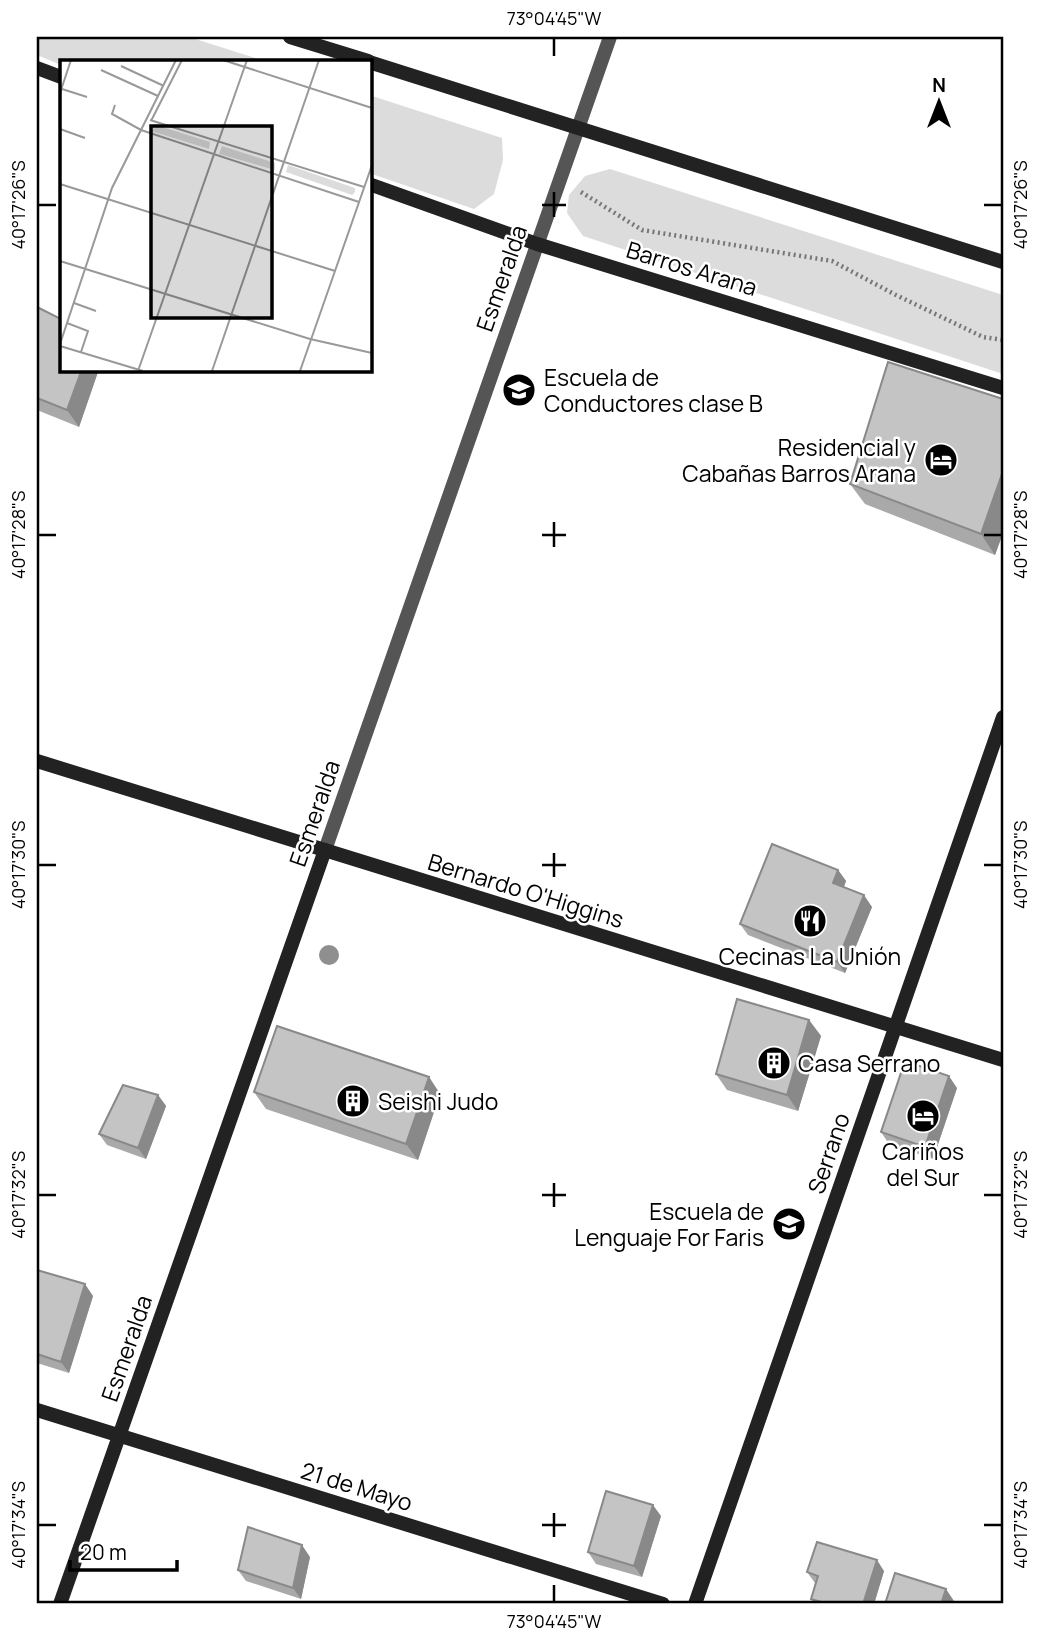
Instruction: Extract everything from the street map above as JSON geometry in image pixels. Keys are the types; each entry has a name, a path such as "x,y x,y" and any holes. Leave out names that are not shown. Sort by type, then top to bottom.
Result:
{"street":[{"path":"290,37 362,60"},
{"name":"Esmeralda","path":"60,1604 610,37"},
{"path":"371,63 1003,262"},
{"path":"37,68 60,76"},
{"name":"Barros Arana","path":"371,185 537,244 1003,388"},
{"name":"Serrano","path":"695,1604 1003,717"},
{"name":"Bernardo O'Higgins","path":"37,761 1003,1060"},
{"name":"21 de Mayo","path":"37,1410 663,1604"}],"path":[{"path":"561,178 642,230 832,261 983,337 1003,340"}],"shaded area":[{"path":"37,37 189,37 262,60 60,60 60,65 37,55"},
{"path":"371,96 502,138 503,160 494,194 474,209 371,174"},
{"path":"610,169 1003,295 1003,374 583,236 567,213 569,195 585,176"}],"building":[{"path":"37,307 60,318 60,371 81,371 67,410 37,398"},
{"name":"Residencial y Cabañas Barros Arana","path":"888,362 1003,399 1003,471 981,534 850,484"},
{"name":"Cecinas La Unión","path":"772,844 838,870 833,883 864,895 837,962 740,924"},
{"name":"Casa Serrano","path":"737,999 809,1020 787,1095 716,1074"},
{"name":"Seishi Judo","path":"277,1026 429,1077 406,1144 254,1092"},
{"name":"Cariños del Sur","path":"905,1061 949,1076 925,1147 881,1132"},
{"path":"123,1085 158,1095 138,1148 99,1134"},
{"path":"37,1270 85,1284 61,1362 37,1354"},
{"path":"606,1491 653,1505 634,1566 588,1552"},
{"path":"248,1527 302,1545 293,1588 238,1570"},
{"path":"817,1542 877,1560 863,1604 828,1604 811,1599 818,1576 807,1572"},
{"path":"895,1573 946,1589 941,1604 885,1604"}],"place":[{"name":"Escuela de Conductores clase B","path":"519,390"},
{"name":"Residencial y Cabañas Barros Arana","path":"941,460"},
{"name":"Cecinas La Unión","path":"810,921"},
{"name":"Casa Serrano","path":"774,1063"},
{"name":"Seishi Judo","path":"353,1101"},
{"name":"Cariños del Sur","path":"923,1116"},
{"name":"Escuela de Lenguaje For Faris","path":"789,1224"}]}
